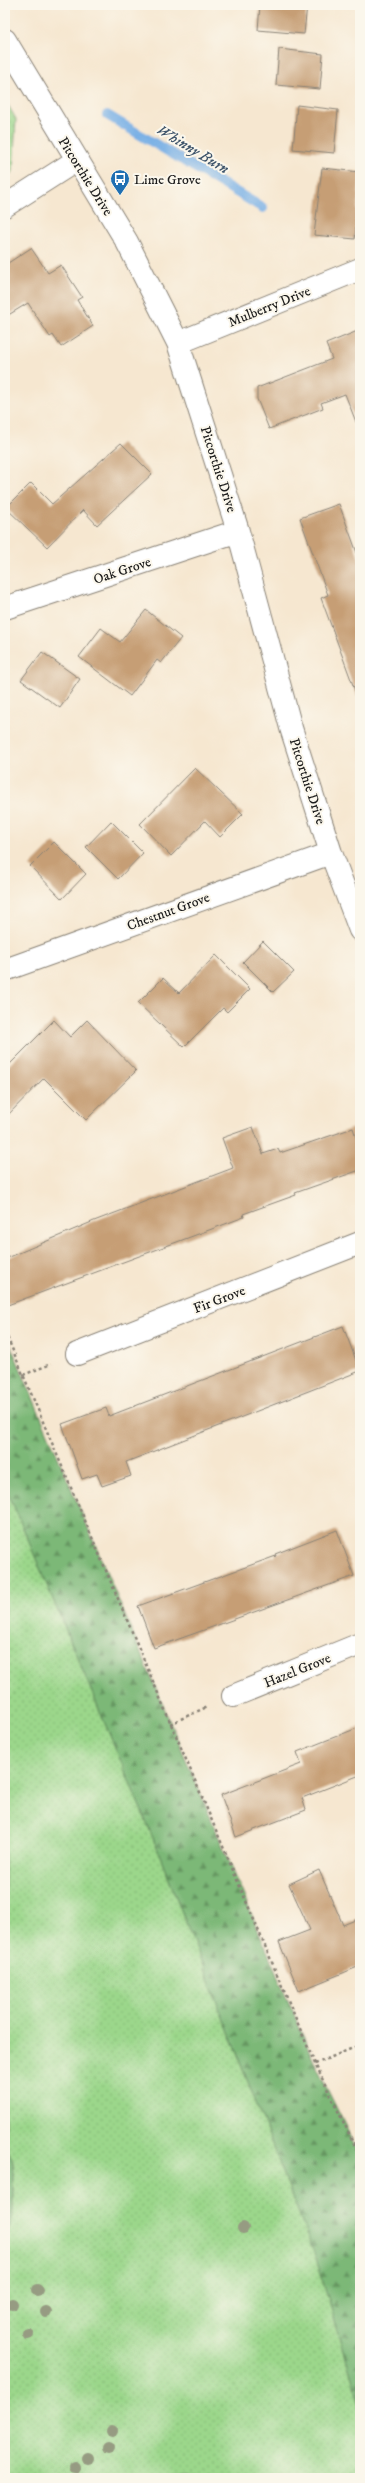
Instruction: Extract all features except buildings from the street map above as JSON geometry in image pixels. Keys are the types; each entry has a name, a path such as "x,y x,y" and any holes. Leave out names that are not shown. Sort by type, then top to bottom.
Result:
{"street":[{"name":"Pitcorthie Drive","path":"5,40 127,242 178,343 238,531 291,728 331,853 360,930"},
{"path":"5,206 77,160"},
{"name":"Mulberry Drive","path":"178,343 360,269"},
{"name":"Oak Grove","path":"5,608 238,531"},
{"name":"Chestnut Grove","path":"5,970 331,853"},
{"name":"Fir Grove","path":"77,1354 360,1243"},
{"name":"Hazel Grove","path":"233,1696 360,1644"}],"path":[{"path":"5,1332 315,2064 360,2156"},
{"path":"170,1724 233,1696"},
{"path":"315,2064 360,2045"}],"green space":[{"path":"5,100 16,119 13,172 5,177"},
{"path":"5,1332 315,2064 360,2156 360,2404 316,2258 155,1843 5,1485"},
{"path":"5,1392 360,2235 360,2478 5,2478"},
{"path":"5,2143 13,2162 13,2216 5,2240"}],"waterway":[{"name":"Whinny Burn","path":"107,115 263,208"}],"place":[{"name":"Lime Grove","path":"120,196"}]}
